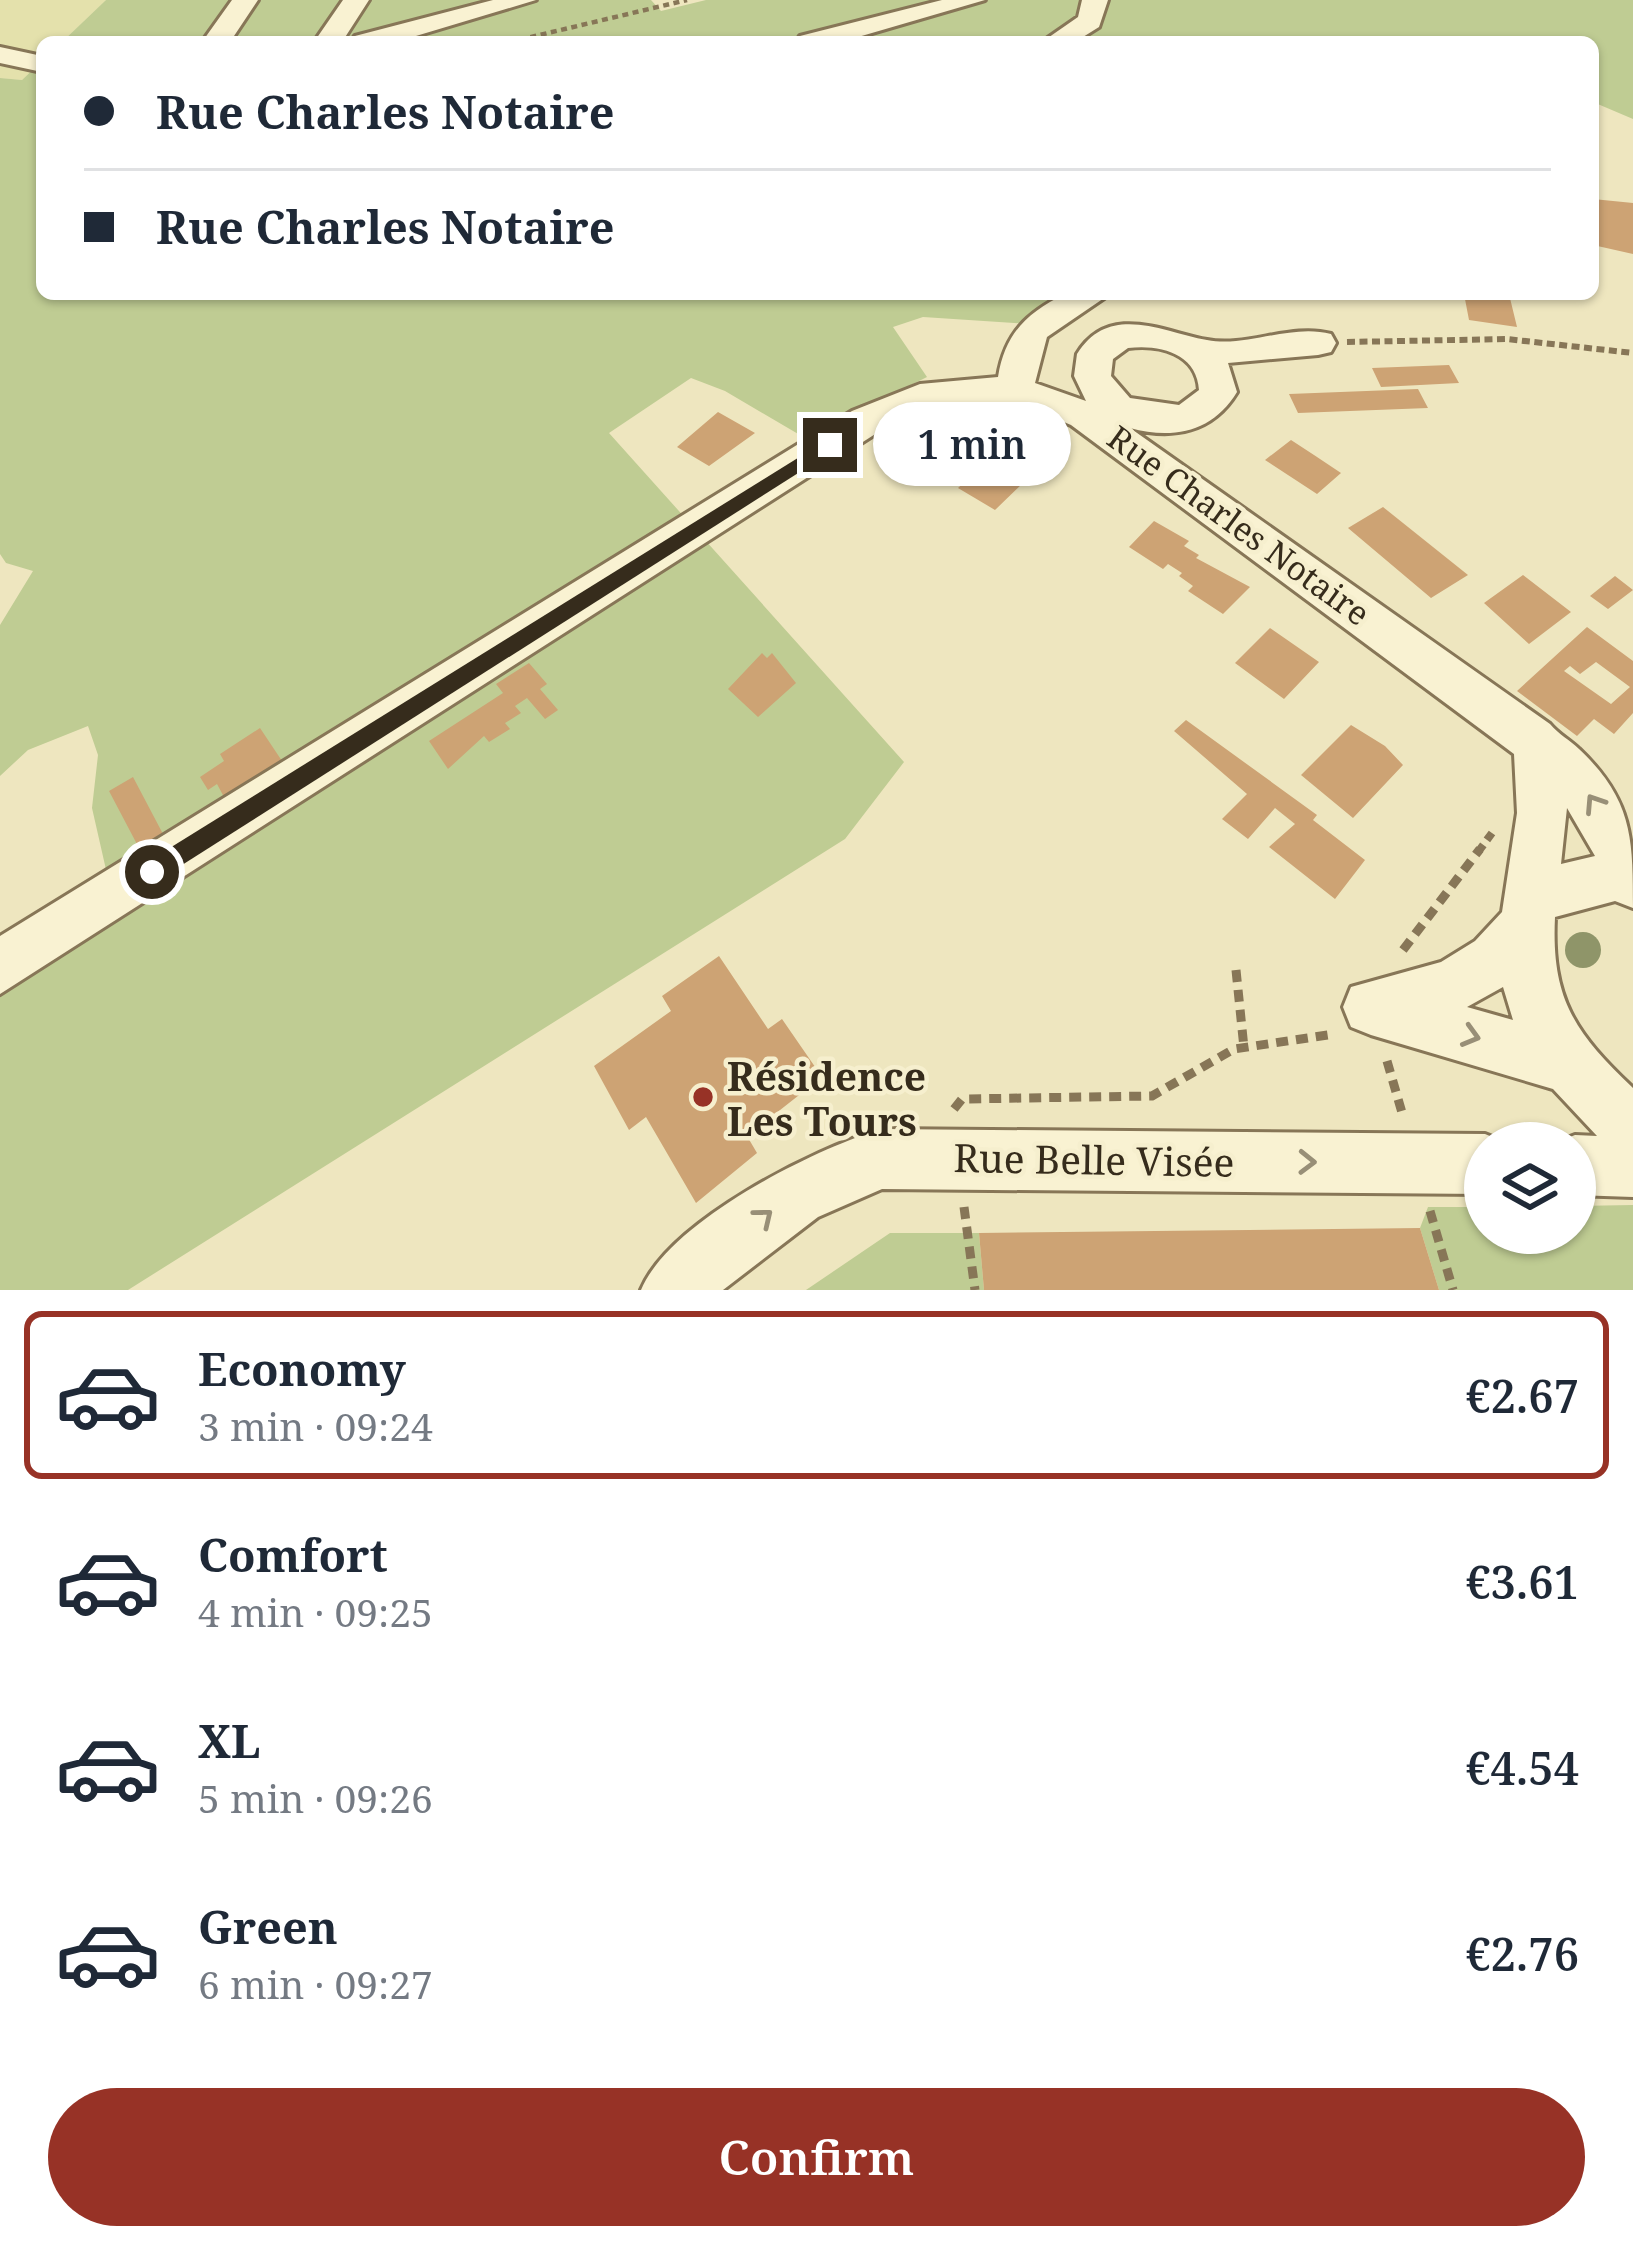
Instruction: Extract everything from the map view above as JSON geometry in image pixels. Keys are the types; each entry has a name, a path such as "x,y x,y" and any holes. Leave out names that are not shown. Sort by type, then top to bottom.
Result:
{"street":[{"path":"220,36 245,0"},
{"path":"332,36 356,0"},
{"path":"388,36 523,0"},
{"path":"860,36 927,5 972,0"},
{"path":"1066,36 1090,21 1095,0"},
{"path":"0,55 36,63"},
{"path":"1015,391 1022,338 1035,324 1081,300"},
{"path":"1156,335 1200,353 1216,371 1216,398 1199,413 1152,419 1095,407 1090,367 1095,354 1112,340 1156,335"},
{"path":"1200,353 1318,343"},
{"name":"Rue Charles Notaire","path":"0,967 881,412 922,394 960,387 1015,391 1095,407 1533,739 1582,786 1631,878"},
{"path":"1533,739 1546,786 1526,914 1528,986 1543,1025 1570,1065 1633,1129"},
{"path":"1371,1007 1440,994 1507,952 1526,914 1631,878"},
{"path":"1371,1007 1570,1065"},
{"name":"Rue Belle Visée","path":"673,1290 803,1188 829,1173 882,1159 1464,1164"},
{"path":"1596,1165 1633,1166"}],"path":[{"path":"535,36 687,0"},
{"path":"1318,343 1507,339 1633,353"},
{"path":"1371,1007 1376,986 1498,826"},
{"path":"1236,970 1244,1048"}],"shaded area":[{"path":"0,0 106,0 68,36 36,36 36,67 22,80 0,78"}],"green space":[{"path":"106,0 651,0 661,11 706,0 1633,0 1633,119 1599,105 1599,36 68,36"},
{"path":"36,67 36,300 1063,300 1030,324 923,317 893,327 927,377 805,438 725,391 691,378 609,433 904,762 845,839 128,1290 0,1290 0,967 112,896 92,808 98,755 88,726 28,750 0,776 0,625 33,571 6,563 0,554 0,78 22,80"},
{"path":"1633,1205 1633,1290 1439,1290 1420,1228 1428,1207 1464,1207 1464,1254 1596,1254 1596,1206"},
{"path":"890,1233 979,1233 984,1290 806,1290"}],"building":[{"path":"1599,200 1633,203 1633,254 1599,246"},
{"path":"1465,300 1510,300 1517,327 1469,320"},
{"path":"1449,365 1459,383 1381,387 1372,368"},
{"path":"1418,389 1428,408 1298,413 1289,394"},
{"path":"718,412 755,433 709,466 677,447"},
{"path":"1022,429 1057,450 995,510 958,488"},
{"path":"1291,440 1341,473 1317,494 1265,460"},
{"path":"914,444 941,461 922,478 895,460"},
{"path":"1383,507 1468,575 1431,598 1348,528"},
{"path":"1154,521 1189,541 1184,546 1199,555 1196,558 1250,587 1223,614 1188,591 1193,586 1179,576 1182,573 1168,564 1163,569 1129,547"},
{"path":"1523,575 1571,612 1529,644 1484,603"},
{"path":"1615,576 1633,590 1608,609 1590,596"},
{"path":"1587,627 1633,661 1633,713 1614,734 1594,719 1577,736 1517,691","holes":["1596,662 1630,687 1611,704 1564,671 1570,666 1580,674"]},
{"path":"1270,628 1319,662 1284,699 1235,663"},
{"path":"762,653 767,658 772,653 796,683 758,717 728,689"},
{"path":"529,663 547,684 540,689 558,710 545,719 527,698 515,706 521,713 505,723 510,729 489,742 484,736 448,769 429,741 503,693 496,684"},
{"path":"1186,720 1317,815 1313,820 1365,860 1335,899 1269,847 1295,824 1275,808 1248,839 1222,819 1247,794 1174,731"},
{"path":"1351,725 1385,746 1403,765 1353,818 1301,775"},
{"path":"260,728 282,761 224,797 217,784 208,790 200,777 224,761 220,754"},
{"path":"133,777 163,834 139,848 109,791"},
{"name":"Résidence Les Tours","path":"719,956 768,1029 782,1019 822,1077 747,1136 757,1153 696,1203 646,1117 629,1130 594,1066 671,1011 662,996"},
{"path":"1420,1228 1439,1290 984,1290 979,1233"}],"place":[{"name":"Résidence Les Tours","path":"703,1097"}],"route":[{"path":"152,872 830,445"}]}
